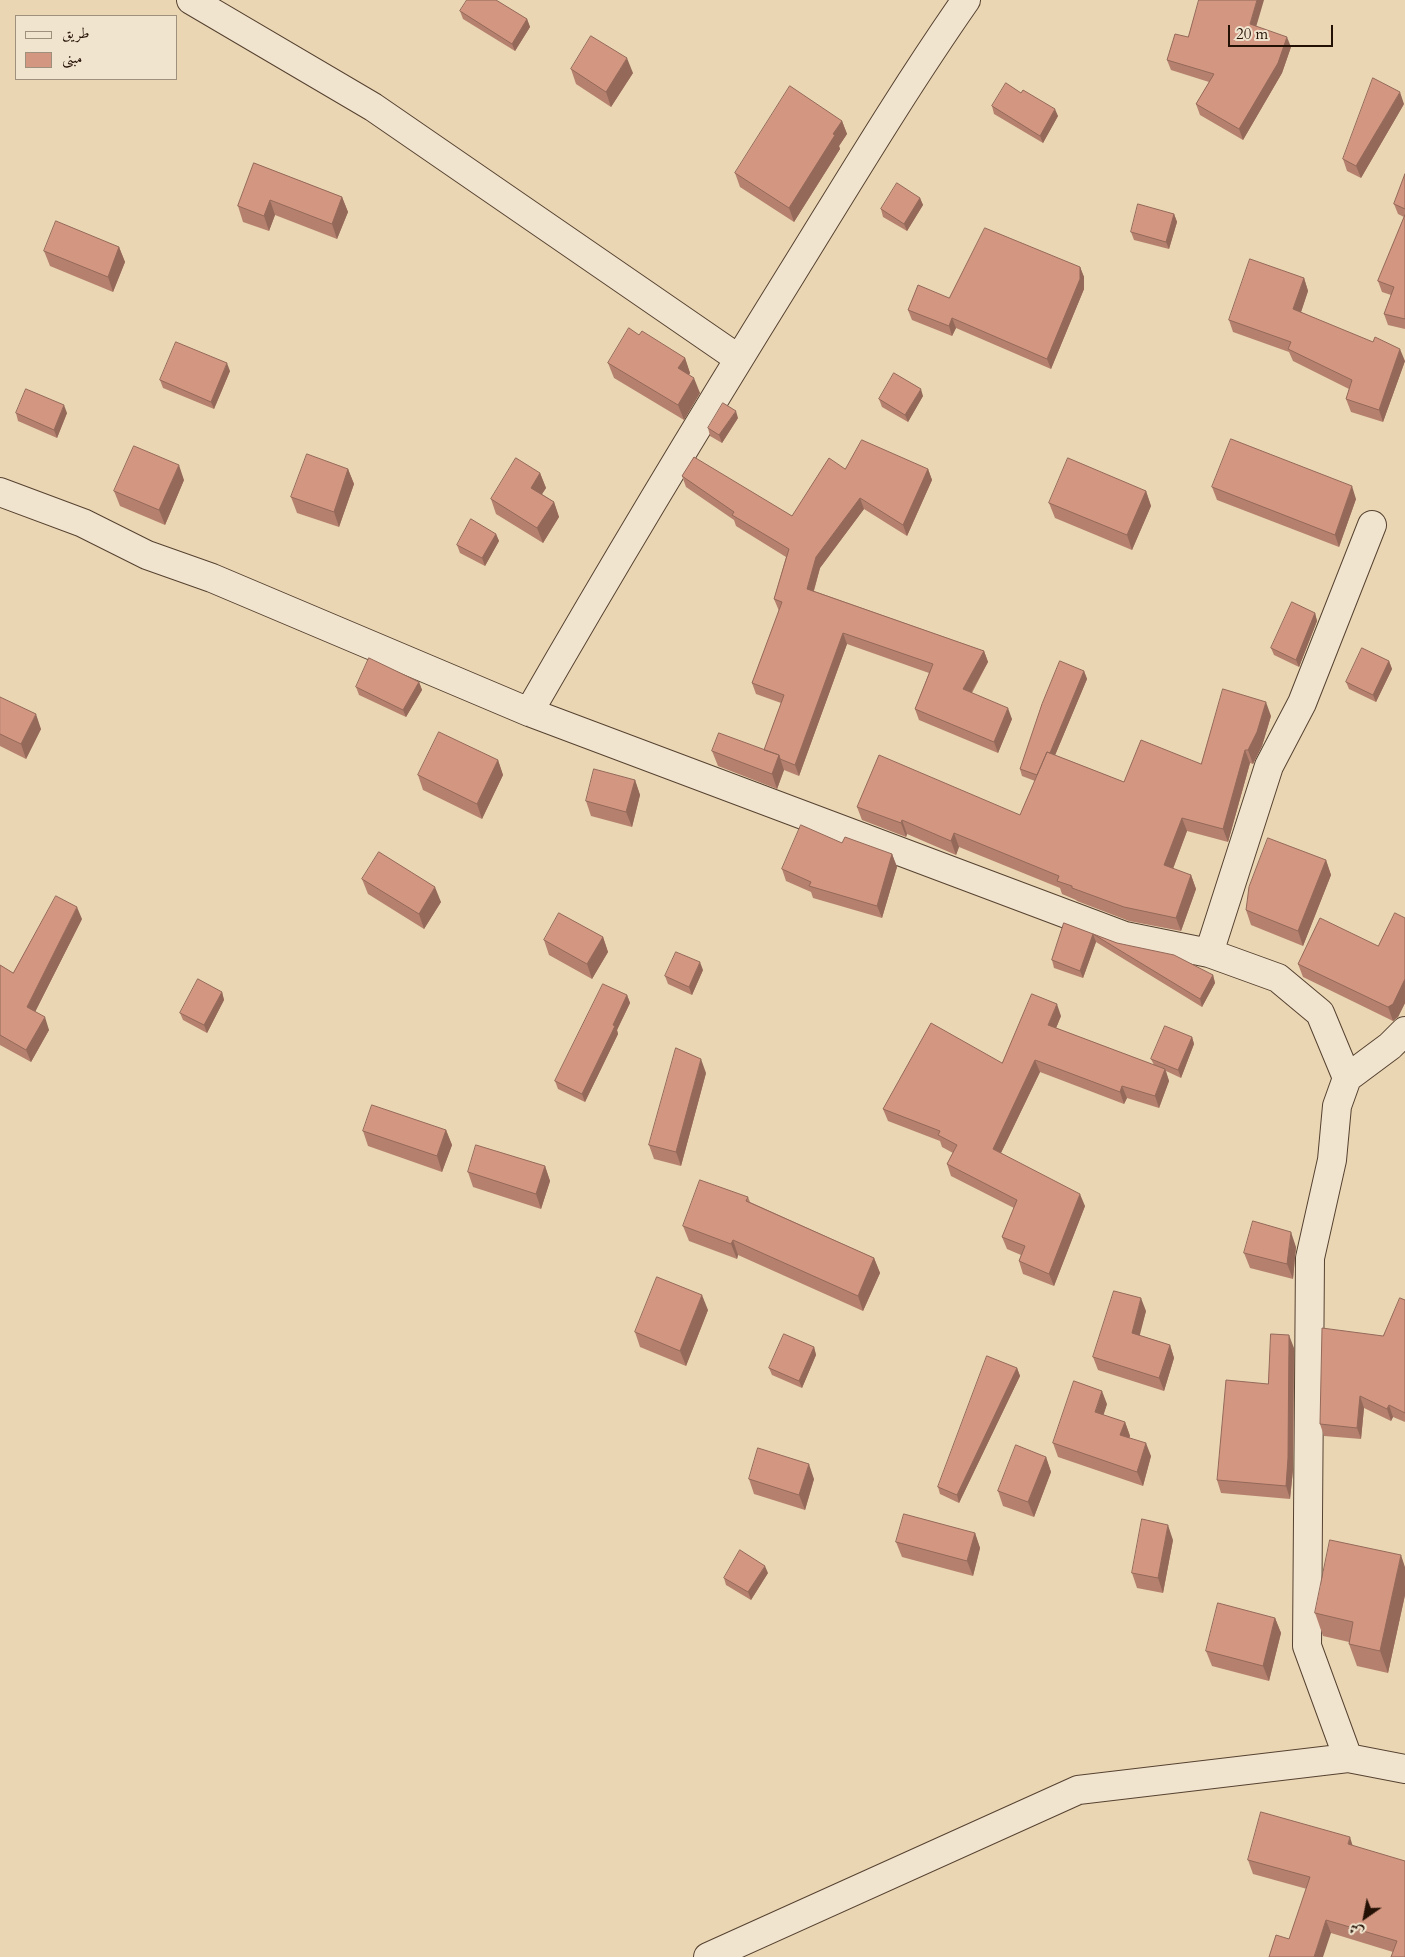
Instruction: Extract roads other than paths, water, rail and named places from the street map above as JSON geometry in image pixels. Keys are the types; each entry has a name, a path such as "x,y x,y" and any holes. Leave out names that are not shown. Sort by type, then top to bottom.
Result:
{"street":[{"path":"529,712 739,359 917,70 966,0"},
{"path":"198,2 373,108 739,359"},
{"path":"0,492 83,523 147,555 221,582 529,712 1125,936 1209,953 1278,978 1320,1013 1347,1078"},
{"path":"1209,953 1269,766 1302,703 1372,525"},
{"path":"1348,1758 1307,1646 1310,1258 1332,1160 1337,1106 1347,1078 1390,1046 1405,1031"},
{"path":"708,1957 1078,1790 1348,1758 1405,1770"}]}
